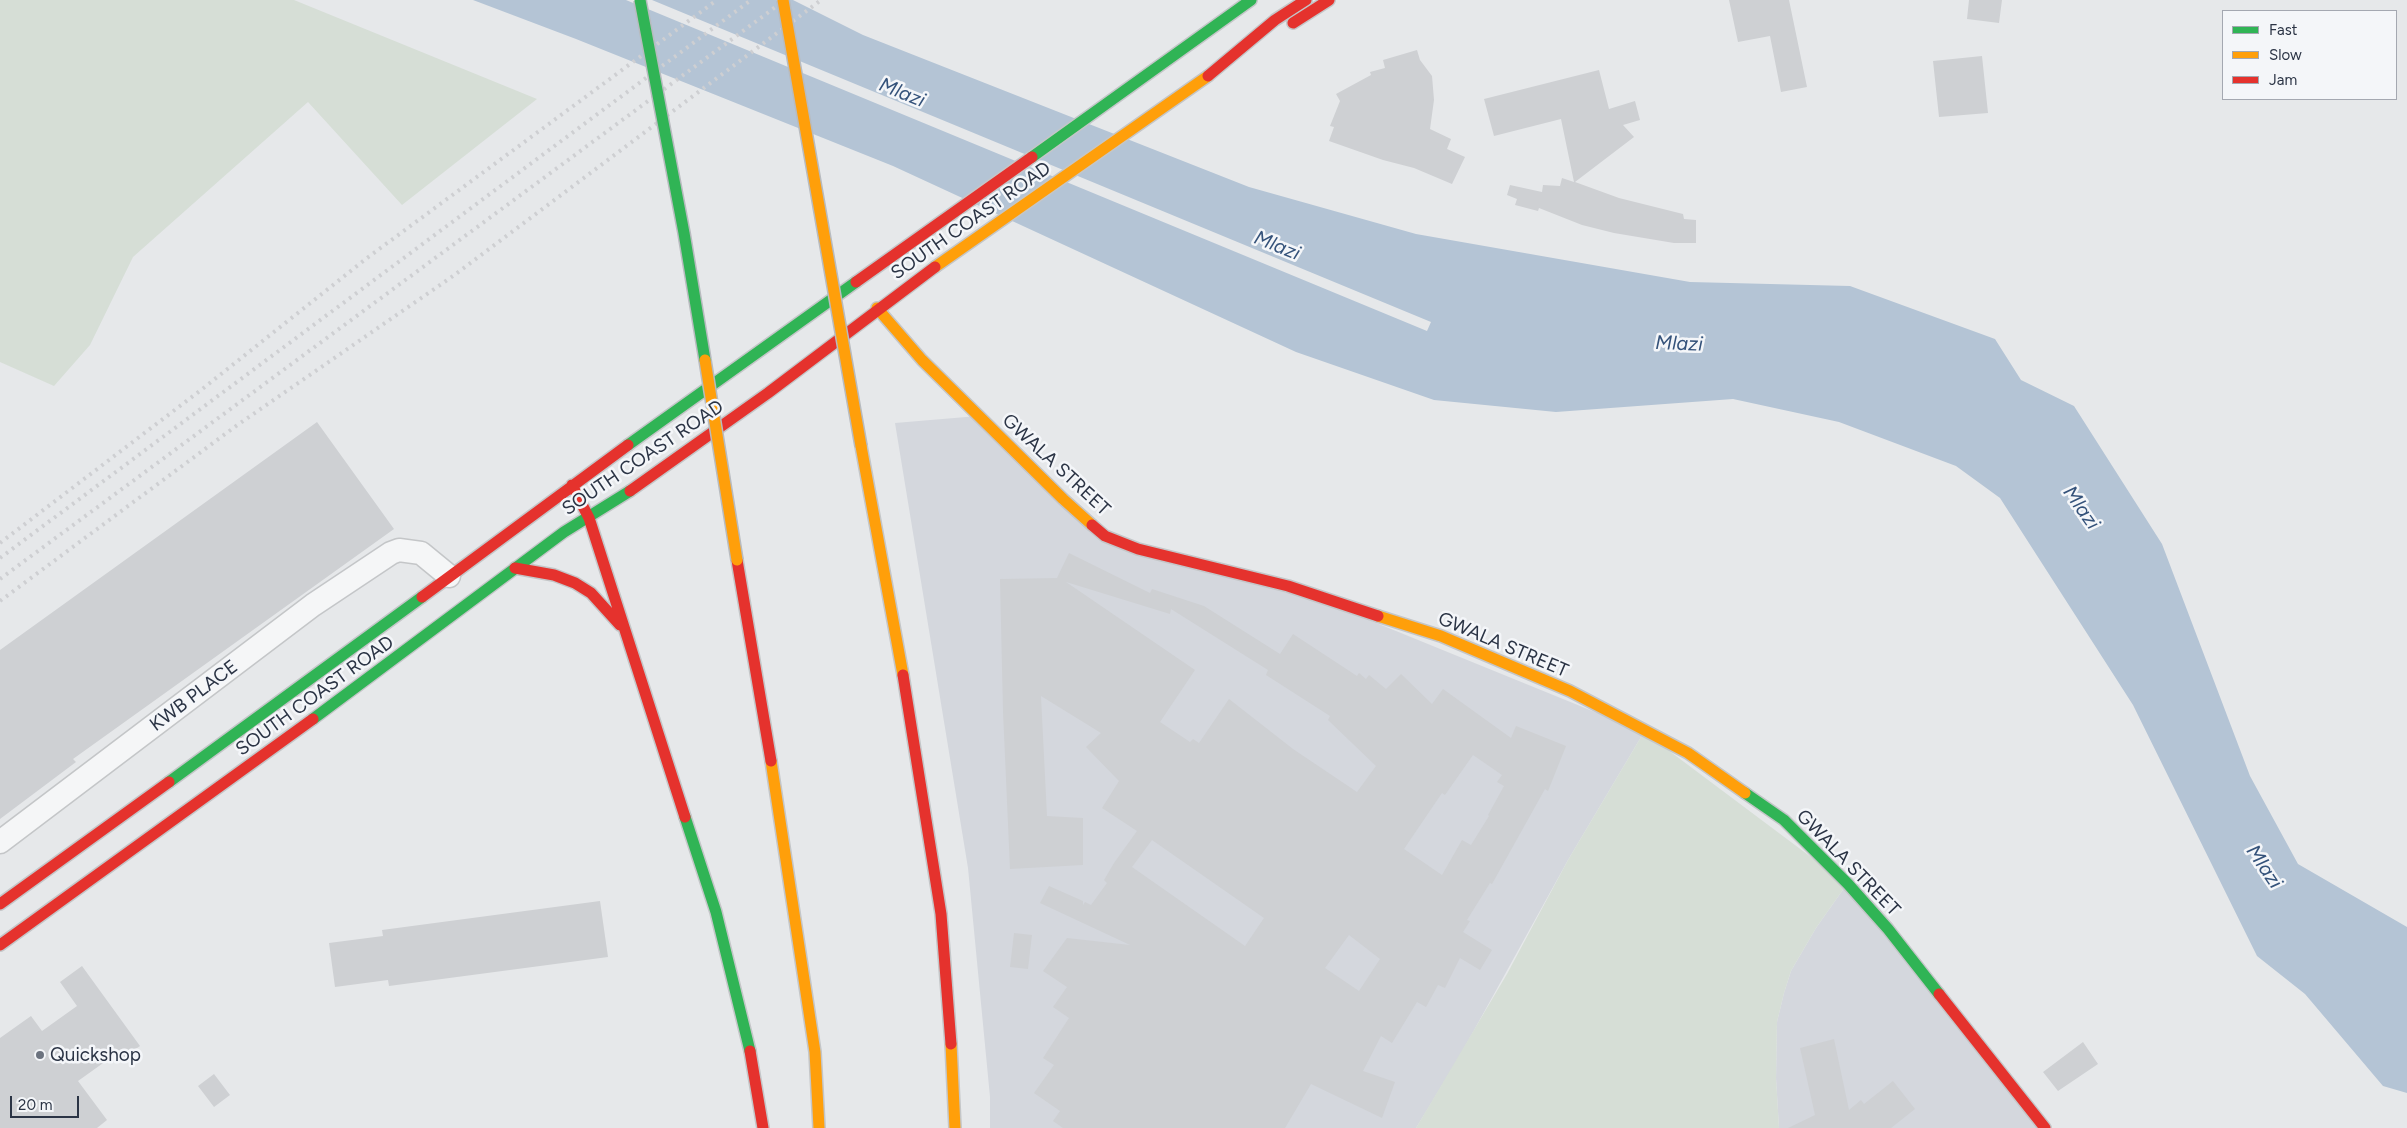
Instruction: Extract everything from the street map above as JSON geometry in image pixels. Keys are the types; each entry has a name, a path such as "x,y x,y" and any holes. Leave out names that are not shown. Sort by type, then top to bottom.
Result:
{"main road":[{"path":"640,0 684,233 784,837 814,1042 819,1128"},
{"path":"783,0 911,719 941,914 953,1064 955,1128"},
{"name":"SOUTH COAST ROAD","path":"0,904 286,698 572,485 1251,0"},
{"name":"SOUTH COAST ROAD","path":"0,945 329,708 564,532 635,488 768,393 912,282 1188,91 1222,66 1275,20 1306,0"},
{"path":"1222,66 1250,51 1330,0"},
{"name":"GWALA STREET","path":"877,308 922,360 1063,499 1105,536 1138,549 1288,586 1442,636 1570,691 1696,758 1784,820 1848,884 1888,929 2045,1128"},
{"path":"572,485 589,518 716,912 750,1050 763,1128"},
{"path":"515,568 554,575 575,583 591,593 626,632"}],"street":[{"name":"KWB PLACE","path":"0,842 313,605 391,553 399,550 421,553 449,576"}],"shaded area":[{"path":"0,0 294,0 537,99 402,205 308,102 133,257 90,345 54,386 0,362"},
{"path":"978,416 1105,536 1288,587 1644,732 1568,860 1457,1061 1416,1128 990,1128 990,1097 968,868 895,423"},
{"path":"1644,732 1847,884 1816,928 1791,971 1784,993 1777,1022 1776,1078 1779,1128 1416,1128 1507,974 1568,860"},
{"path":"1847,884 2044,1128 1779,1128 1776,1078 1777,1022 1784,993 1791,971 1816,928"}],"water":[{"name":"Mlazi","path":"473,0 626,0 1427,331 1431,322 652,0 793,0 863,35 1249,187 1416,234 1690,282 1850,286 1995,339 2021,380 2074,406 2162,544 2250,776 2298,864 2407,927 2407,1093 2383,1086 2305,994 2257,956 2133,705 2000,498 1956,466 1839,422 1733,399 1556,412 1434,400 1296,352 893,166 576,39"}],"building":[{"path":"1729,0 1789,0 1807,87 1781,92 1770,36 1738,42"},
{"path":"1969,0 2002,0 1999,23 1967,19"},
{"path":"1417,50 1420,60 1432,76 1434,100 1430,129 1451,139 1447,149 1465,157 1452,184 1414,168 1383,160 1329,141 1334,127 1330,126 1340,101 1336,94 1371,75 1370,72 1385,68 1383,60"},
{"path":"1982,56 1988,113 1939,117 1933,61"},
{"path":"1599,70 1609,109 1635,101 1640,120 1623,125 1634,137 1575,182 1619,198 1683,214 1684,219 1696,220 1696,243 1674,243 1614,233 1582,225 1539,208 1538,211 1515,205 1517,199 1507,195 1510,185 1542,192 1543,185 1560,186 1562,178 1574,182 1561,119 1494,136 1484,99"},
{"path":"317,422 394,529 73,759 76,762 0,819 0,650"},
{"path":"1069,553 1150,593 1152,589 1204,606 1280,654 1293,634 1357,676 1359,673 1366,679 1369,675 1386,689 1401,674 1432,704 1443,689 1511,738 1516,726 1566,746 1548,791 1545,789 1492,884 1490,883 1467,920 1470,921 1463,932 1492,950 1480,970 1460,958 1445,988 1438,985 1426,1007 1417,1002 1392,1043 1381,1036 1363,1071 1395,1082 1382,1118 1311,1084 1285,1128 1063,1128 1053,1121 1060,1111 1034,1093 1054,1065 1043,1058 1069,1018 1053,1007 1067,987 1043,971 1067,938 1130,945 1040,903 1049,886 1083,901 1083,905 1085,902 1091,905 1107,883 1104,880 1114,863 1137,831 1102,808 1119,781 1086,747 1101,733 1041,696 1047,816 1083,818 1083,865 1010,869 1003,712 1000,579 1057,578","holes":["1066,582 1170,614 1171,609 1268,670 1266,675 1330,716 1328,720 1376,766 1357,792 1293,749 1229,699 1199,743 1193,739 1190,742 1160,722 1195,670","1473,755 1502,775 1497,782 1504,786 1489,816 1471,845 1462,840 1442,875 1404,849 1442,793 1445,795","1152,840 1264,918 1245,946 1132,867","1349,935 1380,959 1359,991 1325,968"]},
{"path":"600,901 608,957 389,986 388,980 335,987 329,943 383,936 382,930"},
{"path":"1014,933 1032,935 1028,969 1010,967"},
{"path":"82,966 140,1046 117,1062 113,1056 78,1081 107,1120 97,1128 0,1128 0,1038 31,1016 42,1031 77,1006 60,982"},
{"path":"1834,1039 1849,1110 1861,1100 1864,1104 1893,1081 1915,1109 1891,1128 1788,1128 1815,1115 1800,1048"},
{"path":"2083,1042 2098,1064 2058,1091 2043,1072"},
{"path":"214,1074 230,1095 214,1107 198,1086"}],"railway":[{"path":"0,543 201,390 367,258 717,0"},
{"path":"0,558 751,0"},
{"path":"0,579 785,0"},
{"path":"0,601 236,426 453,276 821,0"}],"traffic: fast":[{"path":"640,0 684,233 705,360"},
{"path":"1032,157 1251,0"},
{"path":"628,445 856,282"},
{"path":"313,719 564,532 630,491"},
{"path":"169,782 422,597"},
{"path":"1745,793 1784,820 1848,884 1888,929 1939,994"},
{"path":"685,817 716,912 750,1051"}],"traffic: slow":[{"path":"783,0 861,446"},
{"path":"935,267 1208,76"},
{"path":"877,308 922,360 1063,499 1092,525"},
{"path":"705,360 737,560"},
{"path":"861,446 903,675"},
{"path":"1378,616 1441,636 1570,691 1688,753 1745,793"},
{"path":"771,761 815,1052 819,1128"},
{"path":"951,1044 955,1128"}],"traffic: jam":[{"path":"1208,76 1275,20 1306,0"},
{"path":"1293,23 1329,0"},
{"path":"856,282 1032,157"},
{"path":"630,491 768,393 935,267"},
{"path":"422,597 628,445"},
{"path":"572,485 589,518 685,817"},
{"path":"1092,525 1105,536 1138,549 1288,586 1378,616"},
{"path":"737,560 771,761"},
{"path":"515,568 554,575 575,583 591,593 620,625"},
{"path":"903,675 941,914 951,1044"},
{"path":"0,945 313,719"},
{"path":"0,904 169,782"},
{"path":"1939,994 2045,1128"},
{"path":"750,1051 763,1128"}],"place":[{"name":"Quickshop","path":"40,1055"}]}
